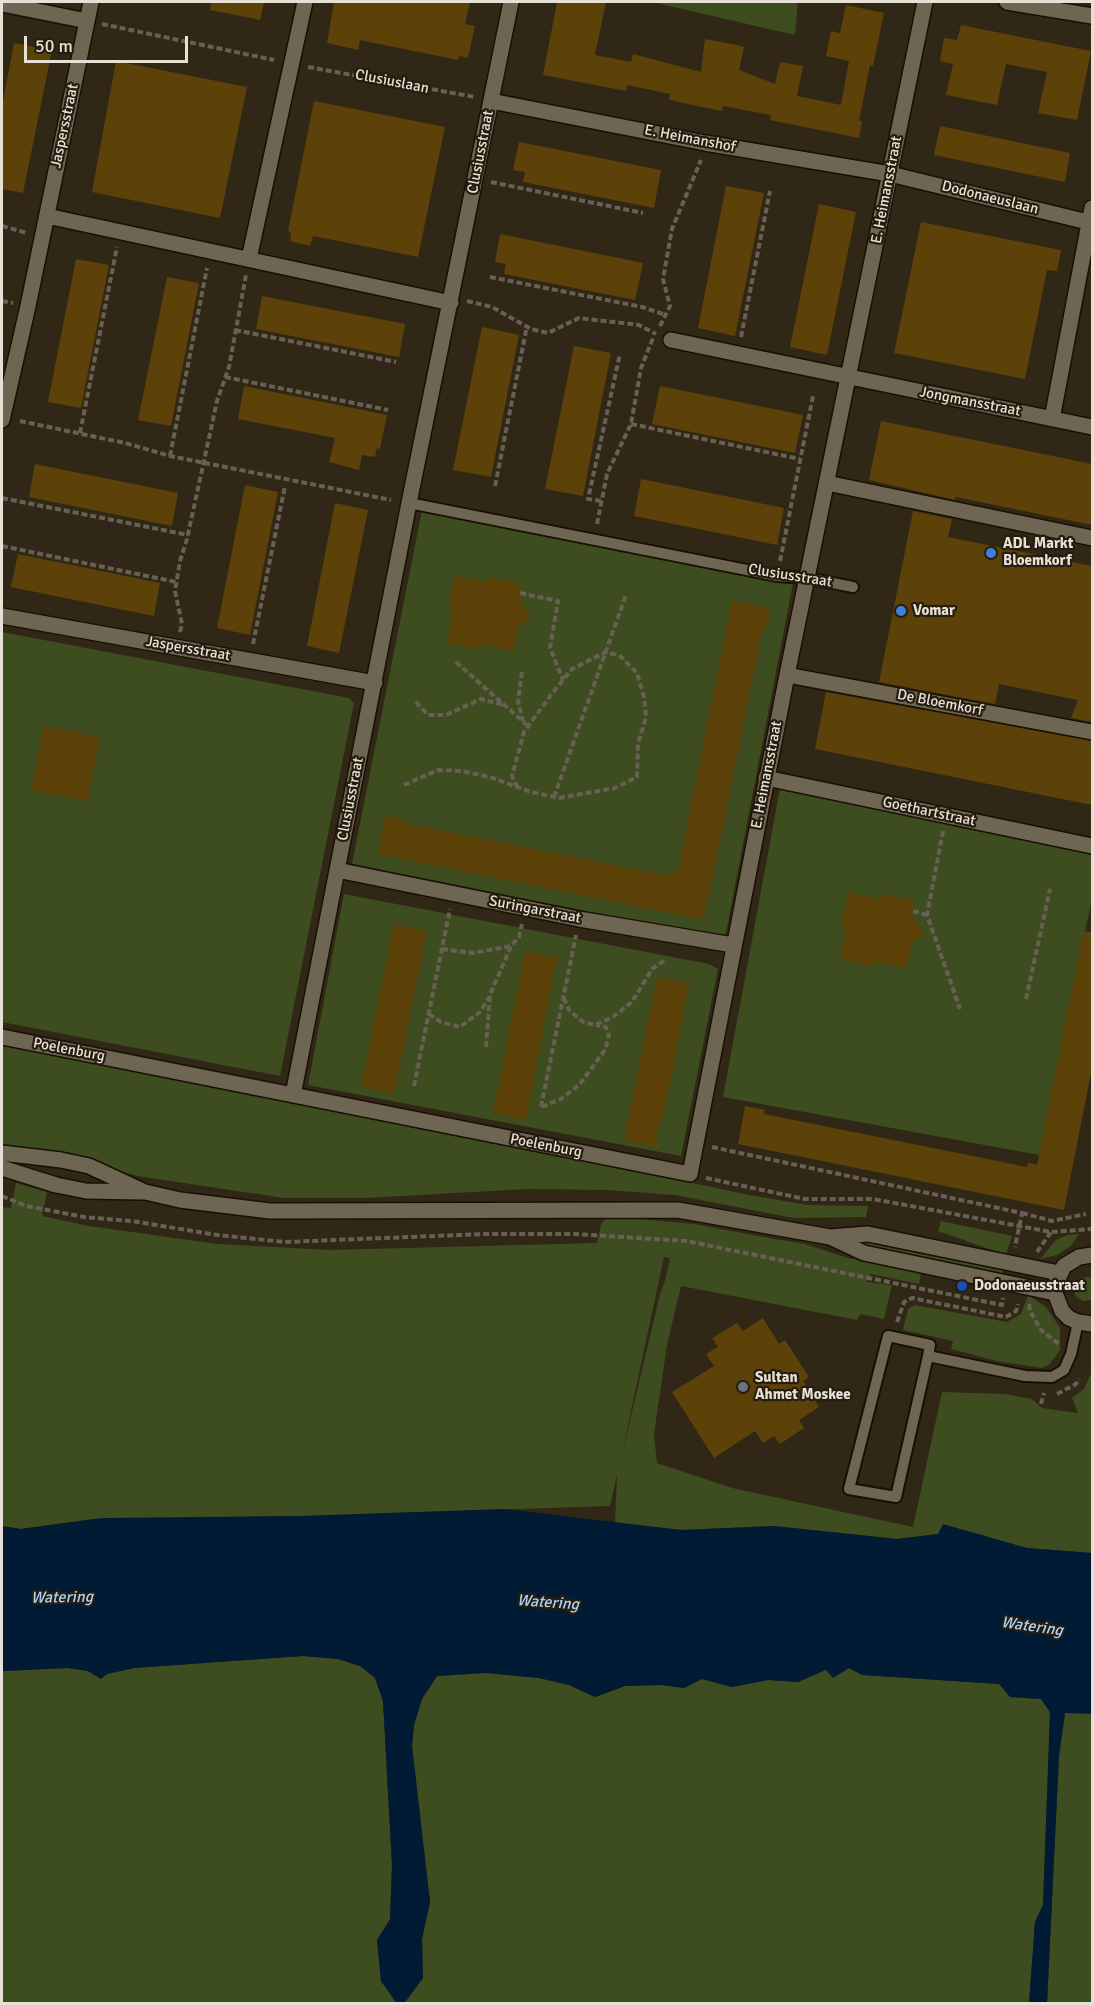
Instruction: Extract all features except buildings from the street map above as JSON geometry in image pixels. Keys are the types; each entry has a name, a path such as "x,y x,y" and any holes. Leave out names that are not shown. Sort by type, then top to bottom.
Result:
{"street":[{"name":"Jaspersstraat","path":"2,418 43,236 91,2"},
{"path":"249,259 305,2"},
{"name":"Clusiusstraat","path":"293,1095 409,503 511,2"},
{"name":"E. Heimansstraat","path":"690,1174 766,778 925,2"},
{"path":"1007,2 1092,16"},
{"path":"2,4 87,21"},
{"name":"E. Heimanshof","path":"491,100 705,143 890,174"},
{"name":"Dodonaeuslaan","path":"890,174 1092,218 1052,419"},
{"path":"47,216 451,300"},
{"path":"671,340 847,377"},
{"name":"Jongmansstraat","path":"847,377 1092,427"},
{"path":"827,483 1092,538"},
{"name":"Jaspersstraat","path":"2,616 375,683"},
{"name":"De Bloemkorf","path":"787,675 1092,732"},
{"name":"Goethartstraat","path":"766,778 1092,846"},
{"name":"Suringarstraat","path":"337,870 579,919 733,945"},
{"name":"Poelenburg","path":"2,1037 690,1174"},
{"path":"2,1153 89,1166 145,1192"},
{"path":"2,1168 45,1182 86,1191 145,1192 180,1200 270,1211 678,1210 830,1237 868,1234 1059,1273"},
{"path":"830,1237 864,1253 1055,1293"},
{"path":"1085,1323 1062,1311 1055,1293 1059,1273 1071,1260 1092,1255"}],"lane":[{"name":"Clusiusstraat","path":"409,503 777,576 807,578 852,586"},
{"path":"928,1356 1025,1376 1052,1377 1064,1370 1085,1323"},
{"path":"888,1336 930,1345 928,1356 896,1497 849,1489 888,1336"}],"path":[{"name":"Clusiuslaan","path":"87,21 292,63 491,100"},
{"path":"595,540 607,474 631,424 641,368 670,306 663,279 670,239 698,171 705,143"},
{"path":"476,179 644,213"},
{"path":"738,354 770,191"},
{"path":"2,226 43,236"},
{"path":"80,434 120,231"},
{"path":"170,456 211,251"},
{"path":"175,647 182,624 175,591 176,582 234,330 242,308 249,259"},
{"path":"490,277 642,307 666,315"},
{"path":"451,300 492,307 527,326 548,333 579,318 639,325 671,340"},
{"path":"495,486 527,326"},
{"path":"234,330 396,362"},
{"path":"601,501 588,499 620,354"},
{"path":"225,377 388,410"},
{"path":"777,576 813,396"},
{"path":"2,418 170,456 409,503"},
{"path":"631,424 800,459"},
{"path":"249,660 285,486"},
{"path":"2,498 188,535"},
{"path":"2,546 176,582"},
{"path":"520,593 558,601 550,648 554,664 563,680"},
{"path":"554,797 626,595"},
{"path":"405,785 438,770 471,772 517,786 554,797 615,788 637,777 638,744 646,717 644,697 637,674 620,656 606,652 572,669 526,725 512,776 517,786"},
{"path":"456,662 526,725"},
{"path":"522,672 518,701 526,725"},
{"path":"416,702 428,716 446,715 481,699 504,705"},
{"path":"946,816 927,915 960,1009"},
{"path":"1026,999 1050,889"},
{"path":"414,1086 453,894"},
{"path":"429,1014 441,1022 460,1027 480,1012 490,995 511,946 519,937 526,908"},
{"path":"913,911 927,915"},
{"path":"564,997 569,1010 583,1023 606,1027 609,1036 605,1050 580,1084 561,1099 541,1107 579,919"},
{"path":"442,949 473,953 511,946"},
{"path":"596,1025 612,1017 632,1002 652,969 665,960"},
{"path":"486,1047 490,995"},
{"path":"696,1144 1052,1221 1086,1214"},
{"path":"690,1174 805,1198 873,1199 1051,1232 1092,1229"},
{"path":"2,1196 26,1206 84,1217 132,1221 217,1235 285,1242 484,1234 575,1234 686,1241 1002,1305 1004,1295 1011,1297"},
{"path":"1013,1257 1022,1213"},
{"path":"1018,1299 1029,1301 1030,1311 1041,1330 1062,1346"}],"green space":[{"path":"652,2 798,2 795,35"},
{"path":"422,510 789,575 793,583 726,933 721,938 352,864"},
{"path":"2,632 349,698 354,703 280,1076 2,1022"},
{"path":"780,788 1092,848 1092,898 1039,1155 723,1097"},
{"path":"344,894 709,964 718,969 681,1156 308,1085"},
{"path":"2,1043 457,1133 749,1195 808,1205 868,1206 866,1217 793,1218 675,1195 608,1190 527,1189 365,1198 284,1198 137,1176 71,1156 2,1145"},
{"path":"16,1183 47,1192 42,1216 89,1226 217,1244 329,1250 597,1243 601,1224 608,1216 694,1224 805,1244 848,1258 921,1273 919,1284 871,1274 867,1282 892,1285 884,1319 860,1314 857,1320 681,1286 667,1345 654,1434 657,1463 732,1488 913,1527 942,1392 1005,1394 1032,1399 1042,1408 1078,1413 1072,1398 1084,1389 1092,1371 1092,1553 1027,1548 980,1534 938,1534 897,1539 774,1526 681,1530 615,1523 617,1475 610,1506 301,1516 94,1519 21,1529 2,1526 2,1207 11,1208","holes":["664,1257 670,1258 660,1294 621,1458"]},
{"path":"941,1221 1012,1236 1006,1255 938,1231"},
{"path":"1079,1234 1071,1246 1057,1255 1040,1259 1056,1240 1067,1235"},
{"path":"865,1240 1004,1268 1002,1276 863,1247"},
{"path":"1080,1278 1092,1278 1092,1300 1083,1301 1076,1297 1074,1289"},
{"path":"1028,1295 1046,1307 1060,1328 1060,1350 1049,1365 1042,1368 997,1361 951,1349 953,1341 903,1330 908,1309 915,1305 1007,1322 1021,1314"},
{"path":"303,1656 338,1659 360,1666 375,1678 383,1701 392,1865 390,1920 377,1940 381,1981 397,2003 2,2004 2,1671 68,1668 88,1671 101,1679 107,1674 134,1668"},
{"path":"849,1668 862,1675 1000,1684 1010,1697 1041,1699 1050,1712 1043,1905 1035,1922 1029,2003 404,2004 423,1978 422,1939 430,1902 412,1746 414,1725 422,1699 437,1676 486,1673 539,1678 569,1685 595,1697 625,1686 661,1685 684,1688 702,1679 732,1687 768,1680 798,1682 826,1669"},
{"path":"1065,1713 1092,1714 1092,2003 1047,2004 1059,1756"}],"water":[{"name":"Watering","path":"505,1509 681,1530 774,1526 897,1539 938,1534 943,1524 1027,1548 1092,1553 1092,1714 1065,1713 1059,1756 1047,2003 1029,2003 1035,1922 1043,1905 1050,1712 1041,1699 1010,1697 999,1684 862,1675 849,1668 833,1678 826,1670 798,1682 768,1680 732,1687 702,1679 684,1688 661,1685 625,1686 595,1697 569,1685 539,1678 486,1673 437,1676 422,1699 414,1725 412,1746 430,1902 422,1939 423,1978 404,2003 397,2004 381,1981 377,1940 390,1919 392,1866 383,1701 375,1678 360,1666 338,1659 303,1656 134,1668 107,1674 101,1679 88,1671 68,1668 2,1671 2,1526 21,1529 102,1518 301,1516"}],"place":[{"name":"ADL Markt Bloemkorf","path":"991,553"},
{"name":"Vomar","path":"901,611"},
{"name":"Dodonaeusstraat","path":"962,1286"},
{"name":"Sultan Ahmet Moskee","path":"743,1387"}]}
